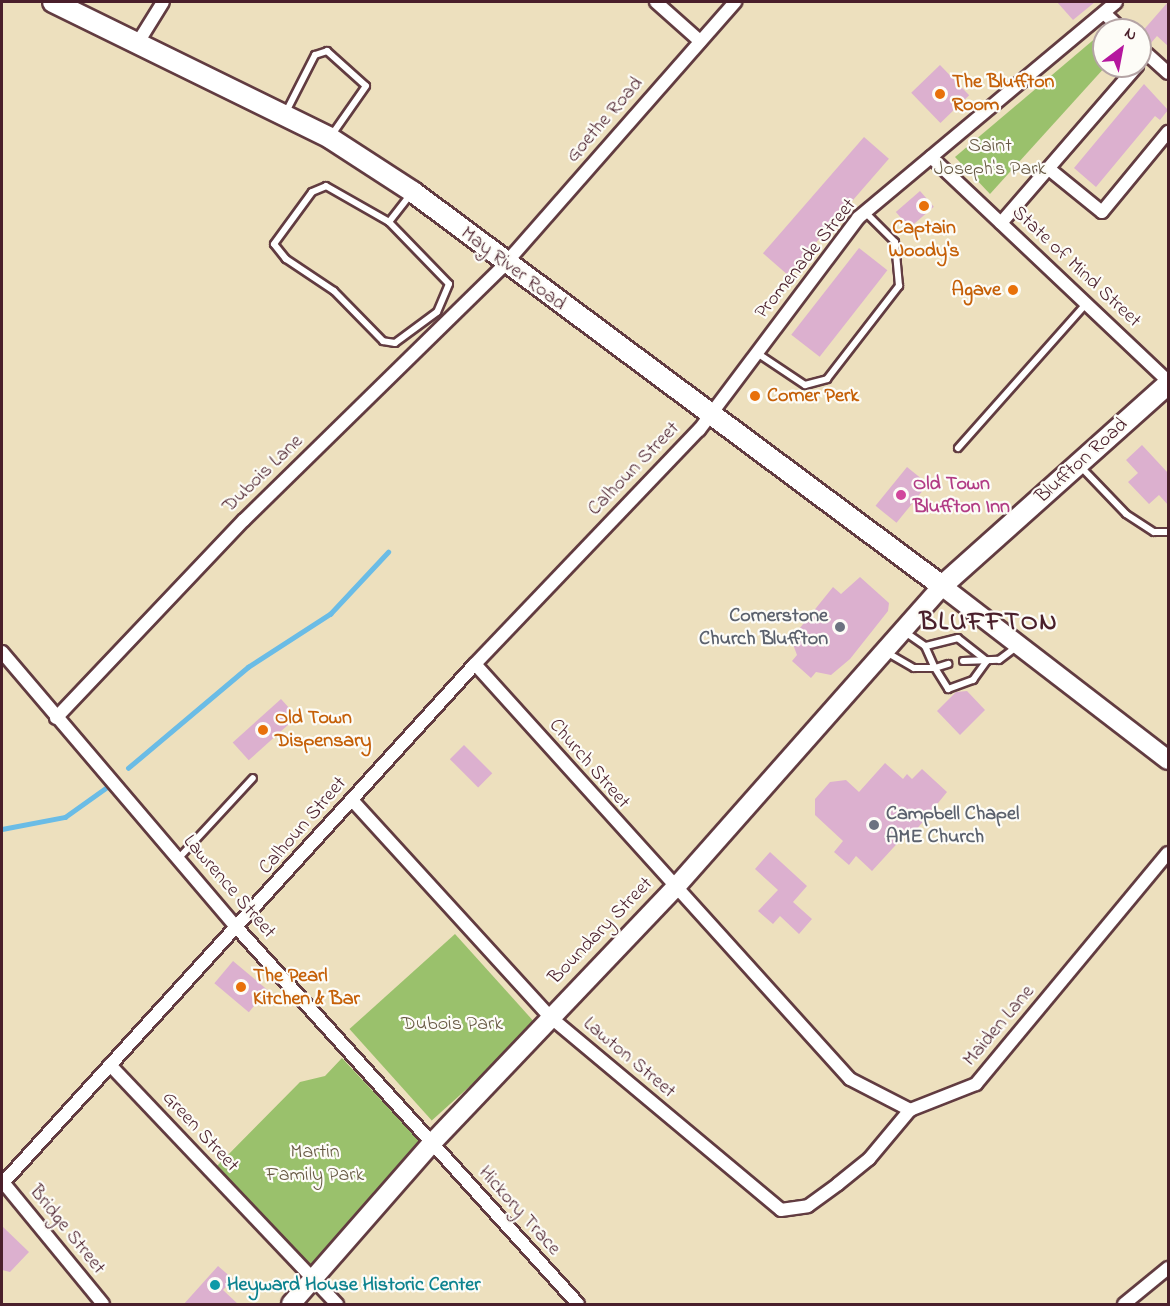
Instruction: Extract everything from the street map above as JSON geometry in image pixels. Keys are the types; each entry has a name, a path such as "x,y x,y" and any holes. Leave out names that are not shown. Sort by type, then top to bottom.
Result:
{"main road":[{"name":"May River Road","path":"53,2 330,138 413,192 505,264 709,416 942,586"},
{"name":"Bluffton Road","path":"942,586 1168,382"}],"street":[{"path":"136,44 163,2"},
{"path":"656,2 700,41"},
{"name":"Goethe Road","path":"505,264 735,2"},
{"name":"Promenade Street","path":"709,416 865,212 1116,2"},
{"path":"1104,13 1109,18"},
{"path":"1152,61 1168,73"},
{"path":"1002,224 1127,78"},
{"path":"1049,169 1102,212 1168,132"},
{"name":"State of Mind Street","path":"931,157 1168,382"},
{"name":"Dubois Lane","path":"56,718 244,519 505,264"},
{"name":"Calhoun Street","path":"2,1182 238,929 475,664 709,416"},
{"path":"942,586 1168,760"},
{"name":"Boundary Street","path":"291,1305 432,1143 549,1017 674,889 942,586"},
{"name":"Lawrence Street","path":"2,652 238,929 432,1143"},
{"name":"Church Street","path":"475,664 674,889"},
{"name":"Lawton Street","path":"352,800 549,1017 781,1210 807,1206 837,1184 869,1159 910,1110"},
{"name":"Maiden Lane","path":"910,1110 976,1084 1168,853"},
{"path":"674,889 850,1079 910,1110"},
{"name":"Green Street","path":"110,1065 337,1305"},
{"name":"Hickory Trace","path":"432,1143 578,1305"},
{"name":"Bridge Street","path":"2,1182 103,1305"},
{"path":"1124,1305 1168,1268"}],"lane":[{"path":"284,115 315,55 327,51 366,86 330,138"},
{"path":"326,186 389,222 449,284 437,312 395,343 383,341 334,291 286,259 274,244 312,192 326,186"},
{"path":"389,222 413,192"},
{"path":"757,353 805,386 827,379 899,286 895,242 865,212"},
{"path":"958,448 1086,303"},
{"path":"1078,464 1126,514 1154,532 1168,532"},
{"path":"903,631 925,646 948,689 973,680 987,661"},
{"path":"925,646 958,638 987,661"},
{"path":"963,661 999,660 1019,645"},
{"path":"884,652 914,668 935,668 948,664"},
{"path":"177,859 253,778"}],"green space":[{"name":"Saint Joseph's Park","path":"1092,41 1092,78 1095,78 990,194 955,157"},
{"name":"Dubois Park","path":"455,934 537,1025 432,1120 349,1029"},
{"name":"Martin Family Park","path":"342,1058 423,1145 313,1271 216,1167 300,1082 325,1076"}],"building":[{"path":"1057,2 1095,2 1073,20"},
{"path":"1168,2 1168,46 1157,36 1152,42 1152,20"},
{"name":"The Bluffton Room","path":"940,65 969,95 940,123 911,93"},
{"path":"1144,84 1168,110 1160,120 1155,116 1096,187 1074,168"},
{"path":"864,137 889,159 788,275 763,253"},
{"path":"920,191 934,207 910,228 896,212"},
{"path":"859,248 887,270 820,357 791,335"},
{"path":"1142,445 1168,473 1168,505 1159,495 1149,504 1128,482 1138,473 1126,460"},
{"name":"Old Town Bluffton Inn","path":"907,467 928,484 897,523 876,506"},
{"name":"Cornerstone Church Bluffton","path":"860,577 889,603 888,611 850,659 831,675 816,672 811,678 792,661 797,655 791,639 833,587 841,594"},
{"path":"967,691 985,710 960,735 937,711 956,692"},
{"name":"Old Town Dispensary","path":"281,699 297,717 249,760 233,742"},
{"path":"464,745 492,773 478,787 450,759"},
{"name":"Campbell Chapel AME Church","path":"885,763 903,779 907,774 912,779 922,769 947,792 908,840 904,836 872,871 856,856 849,865 834,852 843,841 815,815 815,799 830,782 846,780 859,792"},
{"path":"770,852 807,886 793,902 812,919 799,934 780,916 773,924 758,911 778,890 755,869"},
{"name":"The Pearl Kitchen & Bar","path":"233,961 267,990 249,1012 214,983"},
{"path":"2,1226 29,1252 10,1272 2,1270"},
{"name":"Heyward House Historic Center","path":"218,1266 233,1279 223,1290 239,1305 183,1305"}],"waterway":[{"path":"128,768 248,667 330,614 388,552"},
{"path":"2,829 65,817 107,787"}],"place":[{"name":"The Bluffton Room","path":"940,94"},
{"name":"Captain Woody's","path":"924,206"},
{"name":"Agave","path":"1013,290"},
{"name":"Corner Perk","path":"755,396"},
{"name":"Old Town Bluffton Inn","path":"901,495"},
{"name":"Cornerstone Church Bluffton","path":"840,627"},
{"name":"Old Town Dispensary","path":"263,730"},
{"name":"Campbell Chapel AME Church","path":"874,825"},
{"name":"The Pearl Kitchen & Bar","path":"241,987"},
{"name":"Heyward House Historic Center","path":"215,1285"}],"district":[{"name":"BLUFFTON","path":"989,624"}]}
